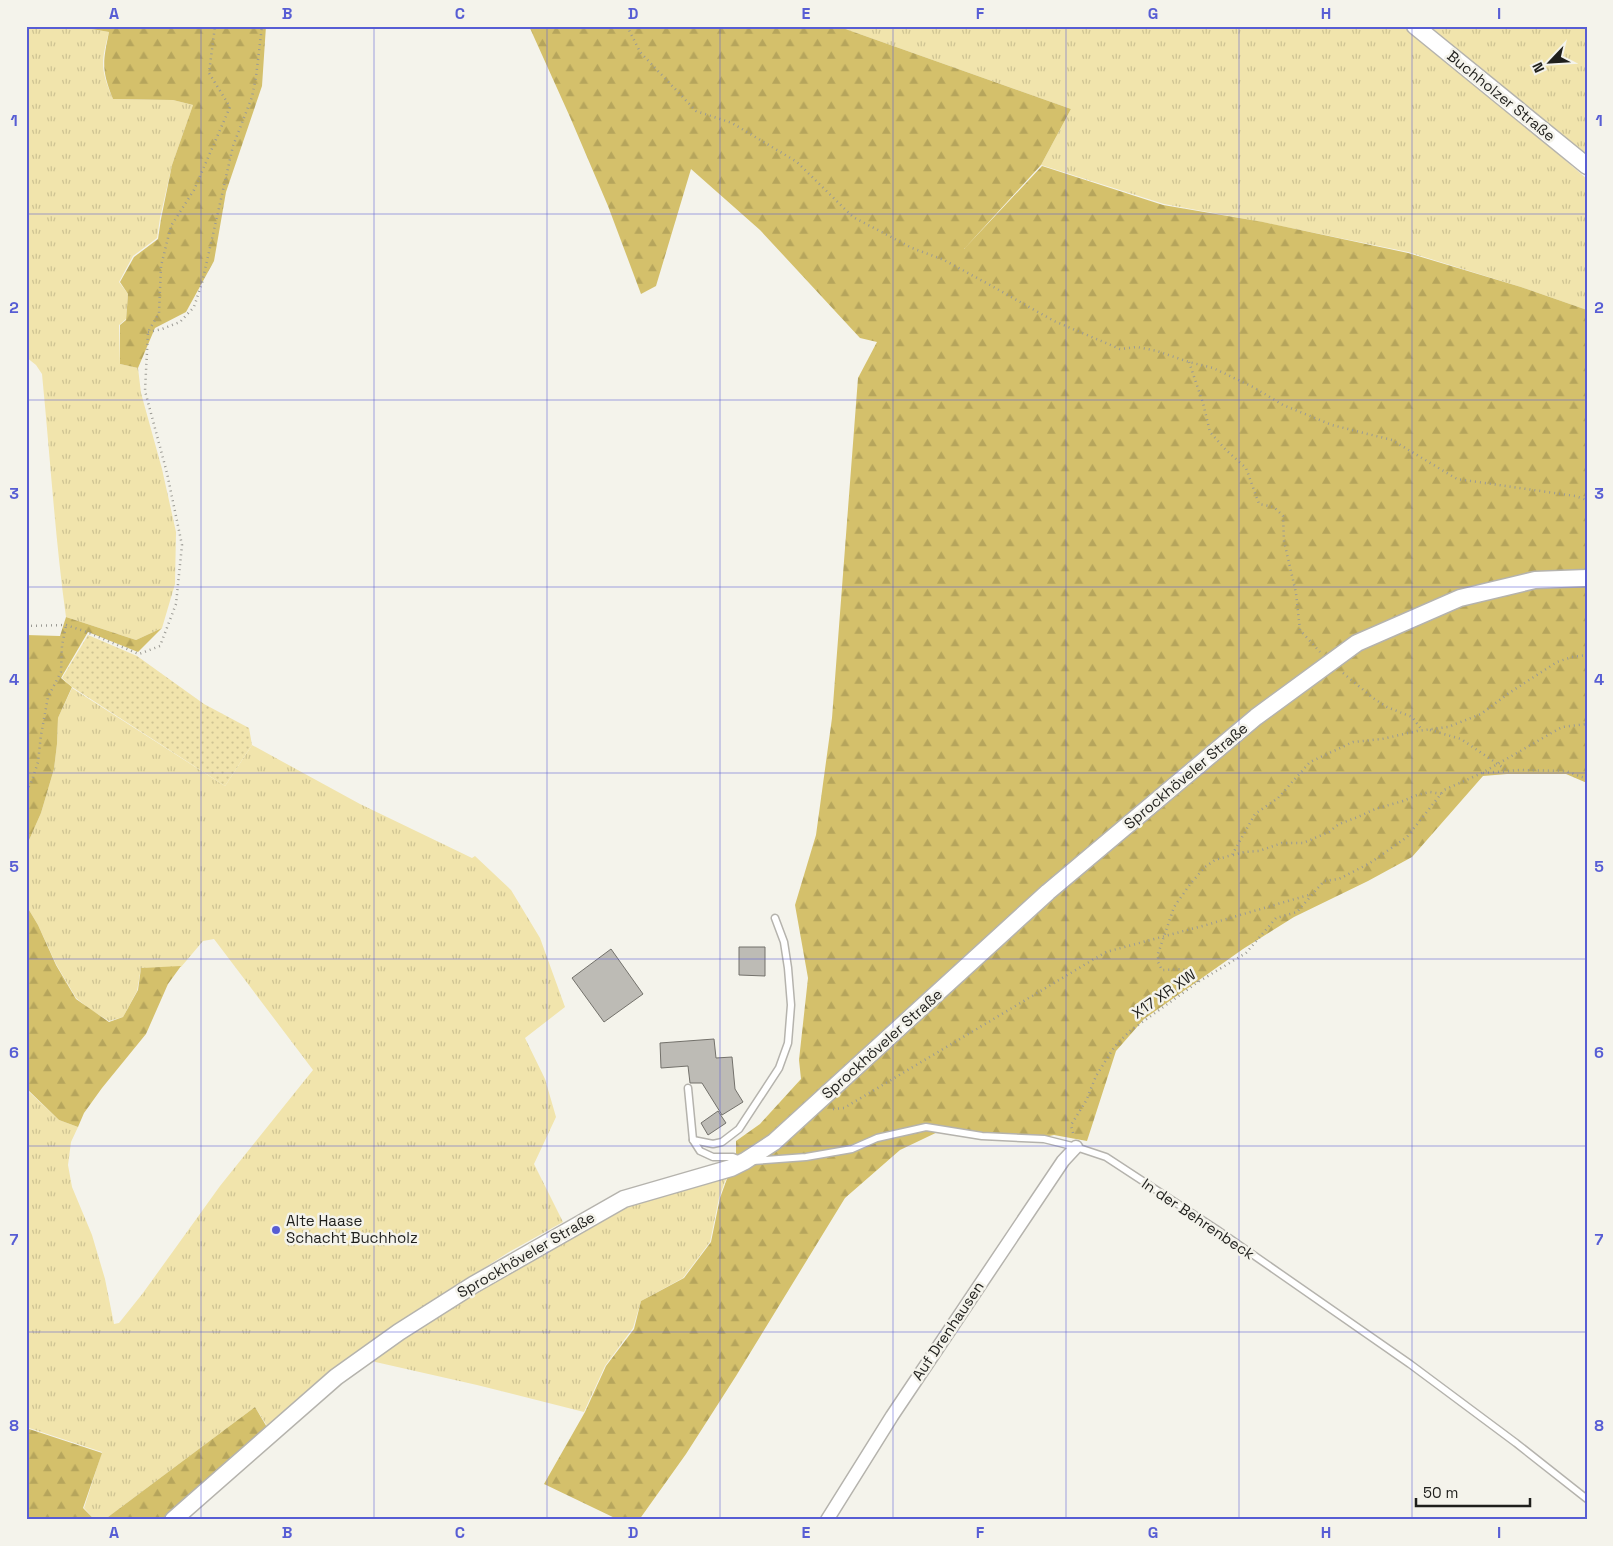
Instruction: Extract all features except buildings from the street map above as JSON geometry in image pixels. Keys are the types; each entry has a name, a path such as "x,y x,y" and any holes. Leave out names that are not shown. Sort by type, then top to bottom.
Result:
{"street":[{"name":"Buchholzer Straße","path":"1415,26 1587,166"},
{"name":"Sprockhöveler Straße","path":"173,1520 336,1377 399,1332 473,1285 624,1199 731,1168 774,1142 1063,880 1256,717 1357,643 1460,598 1535,580 1587,578"},
{"name":"Auf Drenhausen","path":"827,1520 892,1416 1063,1161 1076,1147"}],"lane":[{"path":"688,1088 693,1140 713,1144 722,1142 739,1129 779,1068 788,1043 791,1005 784,942 775,918"},
{"name":"In der Behrenbeck","path":"693,1140 700,1152 713,1157 733,1157 745,1161 806,1157 852,1149 876,1138 926,1127 982,1136 1044,1139 1106,1157 1216,1229 1417,1370 1516,1443 1587,1499"}],"path":[{"path":"26,626 66,625 139,654 160,646 176,604 182,545 167,473 145,391 148,332 159,313 160,266 172,226 194,190 230,107 210,73 215,26"},
{"path":"148,332 180,322 194,307 202,283 233,146 252,97 262,26"},
{"path":"627,26 640,52 696,111 732,123 797,162 853,217 912,248 944,260 1054,321 1120,349 1137,347 1157,351 1213,368 1253,387 1283,405 1332,425 1392,440 1456,479 1575,496 1587,500"},
{"path":"1189,362 1203,403 1210,432 1225,450 1246,468 1258,504 1274,507 1282,516 1284,541 1296,593 1300,630 1331,663 1373,698 1387,707 1412,717 1422,730"},
{"path":"26,791 31,783 38,762 48,697 61,672 62,646 66,625"},
{"path":"1232,856 1255,814 1278,798 1310,762 1353,742 1382,739 1422,730 1448,727 1481,714 1509,693 1558,662 1572,657 1587,655"},
{"path":"810,1109 844,1108 1106,952 1313,893 1324,881 1339,879 1370,863 1407,837 1444,790 1499,764 1562,727 1587,724"},
{"path":"1428,729 1461,739 1508,771"},
{"path":"1482,773 1566,771 1587,779"},
{"path":"1198,982 1195,973 1186,969 1162,970 1158,962 1158,954 1174,906 1204,867 1214,860 1244,852 1259,851 1282,843 1303,842 1329,832 1339,824 1358,818 1375,809 1403,802 1417,795 1430,792 1442,794"},
{"name":"X17 XR XW","path":"1076,1147 1072,1125 1086,1100 1096,1076 1115,1046 1130,1031 1198,982 1246,953 1276,918 1297,912 1313,893"}],"green space":[{"path":"26,26 74,26 109,32 104,51 103,66 113,99 173,100 193,105 172,165 157,238 133,256 119,282 128,294 126,319 119,325 120,364 138,368 141,393 162,469 176,532 175,584 162,628 136,640 66,617 42,374 36,365 26,357"},
{"path":"74,26 266,26 262,86 226,192 214,261 186,312 155,328 138,368 120,364 120,325 126,320 128,294 120,282 134,257 158,239 172,165 193,105 173,100 113,99 106,80 104,66 109,32"},
{"path":"529,26 837,26 1071,109 1041,165 964,249 1042,166 1163,205 1263,222 1408,253 1521,287 1587,310 1587,783 1566,774 1483,776 1412,857 1294,917 1243,949 1144,1019 1116,1051 1087,1141 1054,1135 1025,1141 944,1129 900,1150 845,1198 736,1376 686,1454 639,1520 619,1520 544,1484 585,1412 606,1366 634,1329 641,1301 684,1278 711,1242 720,1198 736,1154 736,1141 760,1124 801,1079 799,1060 808,978 795,905 816,835 832,718 858,378 877,342 860,338 760,230 691,169 656,286 641,294 608,206"},
{"path":"837,26 1403,26 1514,116 1587,179 1587,310 1521,287 1408,252 1164,204 1041,165 1071,109"},
{"path":"1426,26 1587,26 1587,156 1489,76"},
{"path":"66,617 136,640 162,628 138,652 88,632 61,678 72,687 58,718 54,769 41,813 26,847 26,635 60,636"},
{"path":"88,635 137,656 204,704 249,728 252,745 225,786 72,687 62,678"},
{"path":"72,688 225,786 252,745 360,804 472,858 475,856 511,890 540,938 565,1007 525,1038 545,1079 556,1117 534,1164 563,1222 509,1252 398,1323 269,1429 255,1407 104,1520 95,1520 84,1508 102,1452 26,1427 26,1089 59,1120 78,1127 71,1142 68,1165 72,1187 92,1235 105,1279 114,1324 119,1323 143,1293 220,1186 313,1070 214,939 203,941 181,967 141,968 137,991 123,1017 109,1021 76,998 56,964 38,925 26,905 26,847 41,813 54,769 58,718"},
{"path":"26,905 38,925 56,965 76,999 109,1022 123,1017 138,990 141,968 181,966 168,984 146,1034 102,1088 84,1113 78,1127 59,1120 26,1088"},
{"path":"727,1176 719,1198 710,1242 683,1278 641,1301 633,1328 605,1366 584,1412 371,1361 429,1321 551,1247 626,1208"},
{"path":"255,1407 268,1429 162,1520 104,1520"},
{"path":"26,1428 102,1453 83,1508 95,1520 26,1520"}],"place":[{"name":"Alte Haase Schacht Buchholz","path":"276,1230"}]}
